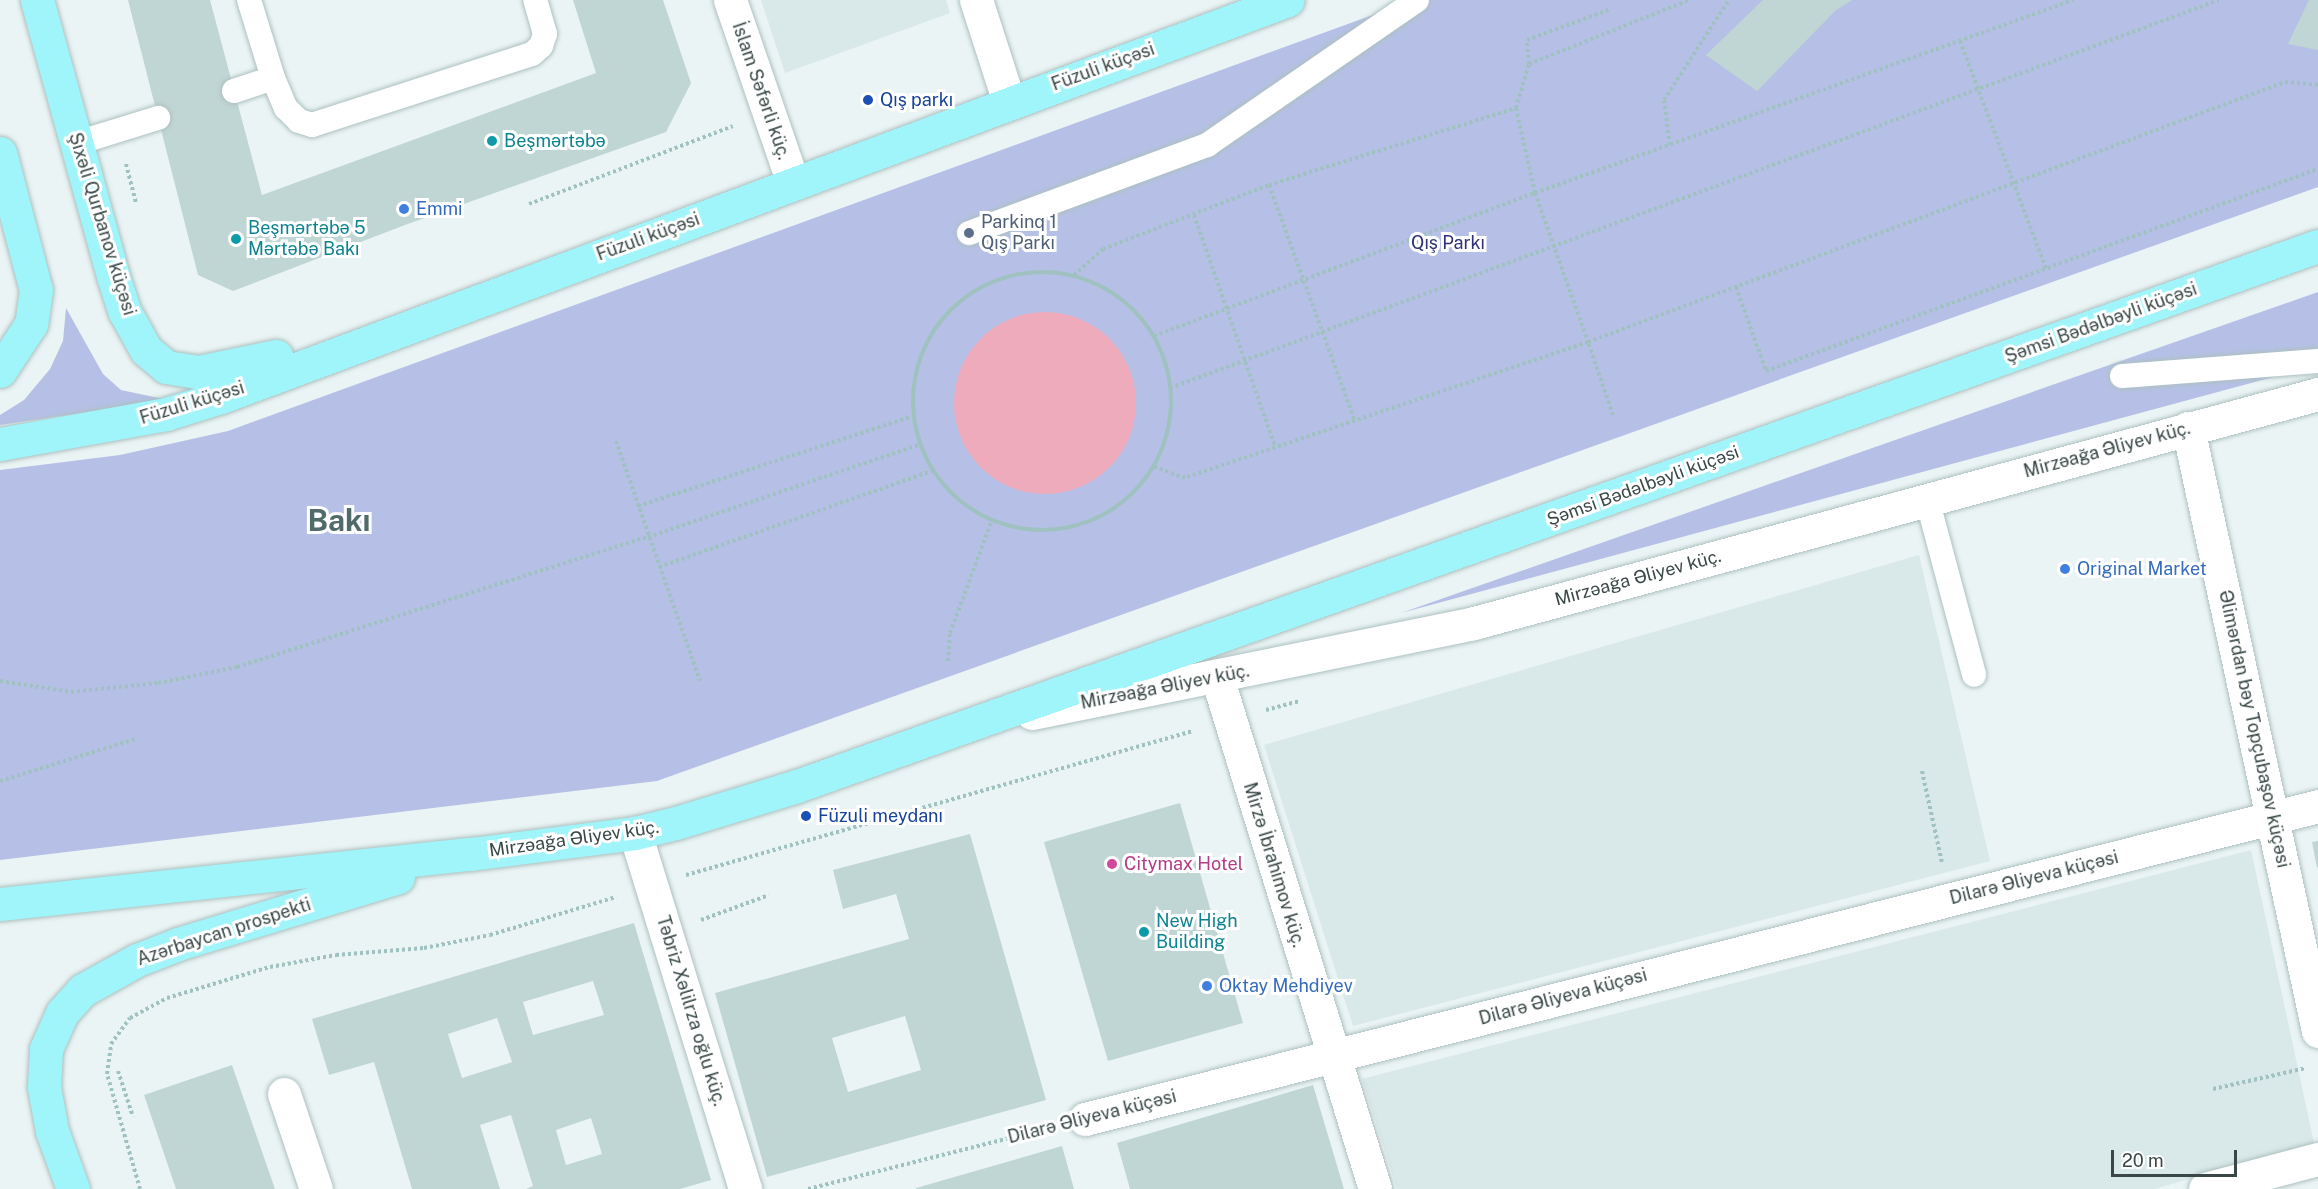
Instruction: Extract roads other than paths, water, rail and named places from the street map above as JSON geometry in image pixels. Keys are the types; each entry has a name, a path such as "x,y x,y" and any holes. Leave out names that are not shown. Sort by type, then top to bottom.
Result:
{"main road":[{"name":"Şıxəli Qurbanov küçəsi","path":"37,0 125,312 146,350 166,367 199,372 244,365 514,286"},
{"name":"Füzuli küçəsi","path":"0,444 166,414 1288,0"},
{"path":"0,153 36,290 31,324 0,371"},
{"name":"Şəmsi Bədəlbəyli küçəsi","path":"968,725 2318,246"},
{"name":"Mirzəağa Əliyev küç.","path":"0,904 471,854 635,833 797,786 968,725"},
{"name":"Azərbaycan prospekti","path":"73,1189 52,1131 44,1087 46,1049 62,1013 83,990 137,960 178,944 471,854"}],"street":[{"name":"İslam Səfərli küç.","path":"730,0 793,183"},
{"path":"976,0 1009,102"},
{"name":"Mirzəağa Əliyev küç.","path":"968,725 1217,677 1474,622 2318,394"},
{"name":"Əlimərdan bəy Topçubaşov küçəsi","path":"2188,428 2318,1030"},
{"name":"Mirzə İbrahimov küç.","path":"1217,677 1332,1057 1375,1189"},
{"name":"Dilarə Əliyeva küçəsi","path":"1084,1119 2318,806"},
{"name":"Təbriz Xəlilrza oğlu küç.","path":"635,833 745,1189"},
{"path":"284,1094 316,1189"},
{"path":"2205,1189 2318,1159"}],"lane":[{"path":"249,0 273,78 286,108 299,121 312,124 532,54 541,46 545,34 535,0"},
{"path":"969,233 1206,145 1417,0"},
{"path":"234,91 273,78"},
{"path":"77,143 158,118"},
{"path":"2122,376 2318,361"},
{"path":"1927,500 1974,675"}],"place":[{"name":"Qış parkı","path":"868,100"},
{"name":"Beşmərtəbə","path":"492,141"},
{"name":"Emmi","path":"404,209"},
{"name":"Parkinq 1 Qış Parkı","path":"969,233"},
{"name":"Beşmərtəbə 5 Mərtəbə Bakı","path":"236,239"},
{"name":"Original Market","path":"2065,569"},
{"name":"Füzuli meydanı","path":"806,816"},
{"name":"Citymax Hotel","path":"1112,864"},
{"name":"New High Building","path":"1144,932"},
{"name":"Oktay Mehdiyev","path":"1207,986"}],"district":[{"name":"Bakı","path":"339,520"}],"park label":[{"name":"Qış Parkı","path":"1448,243"}]}
